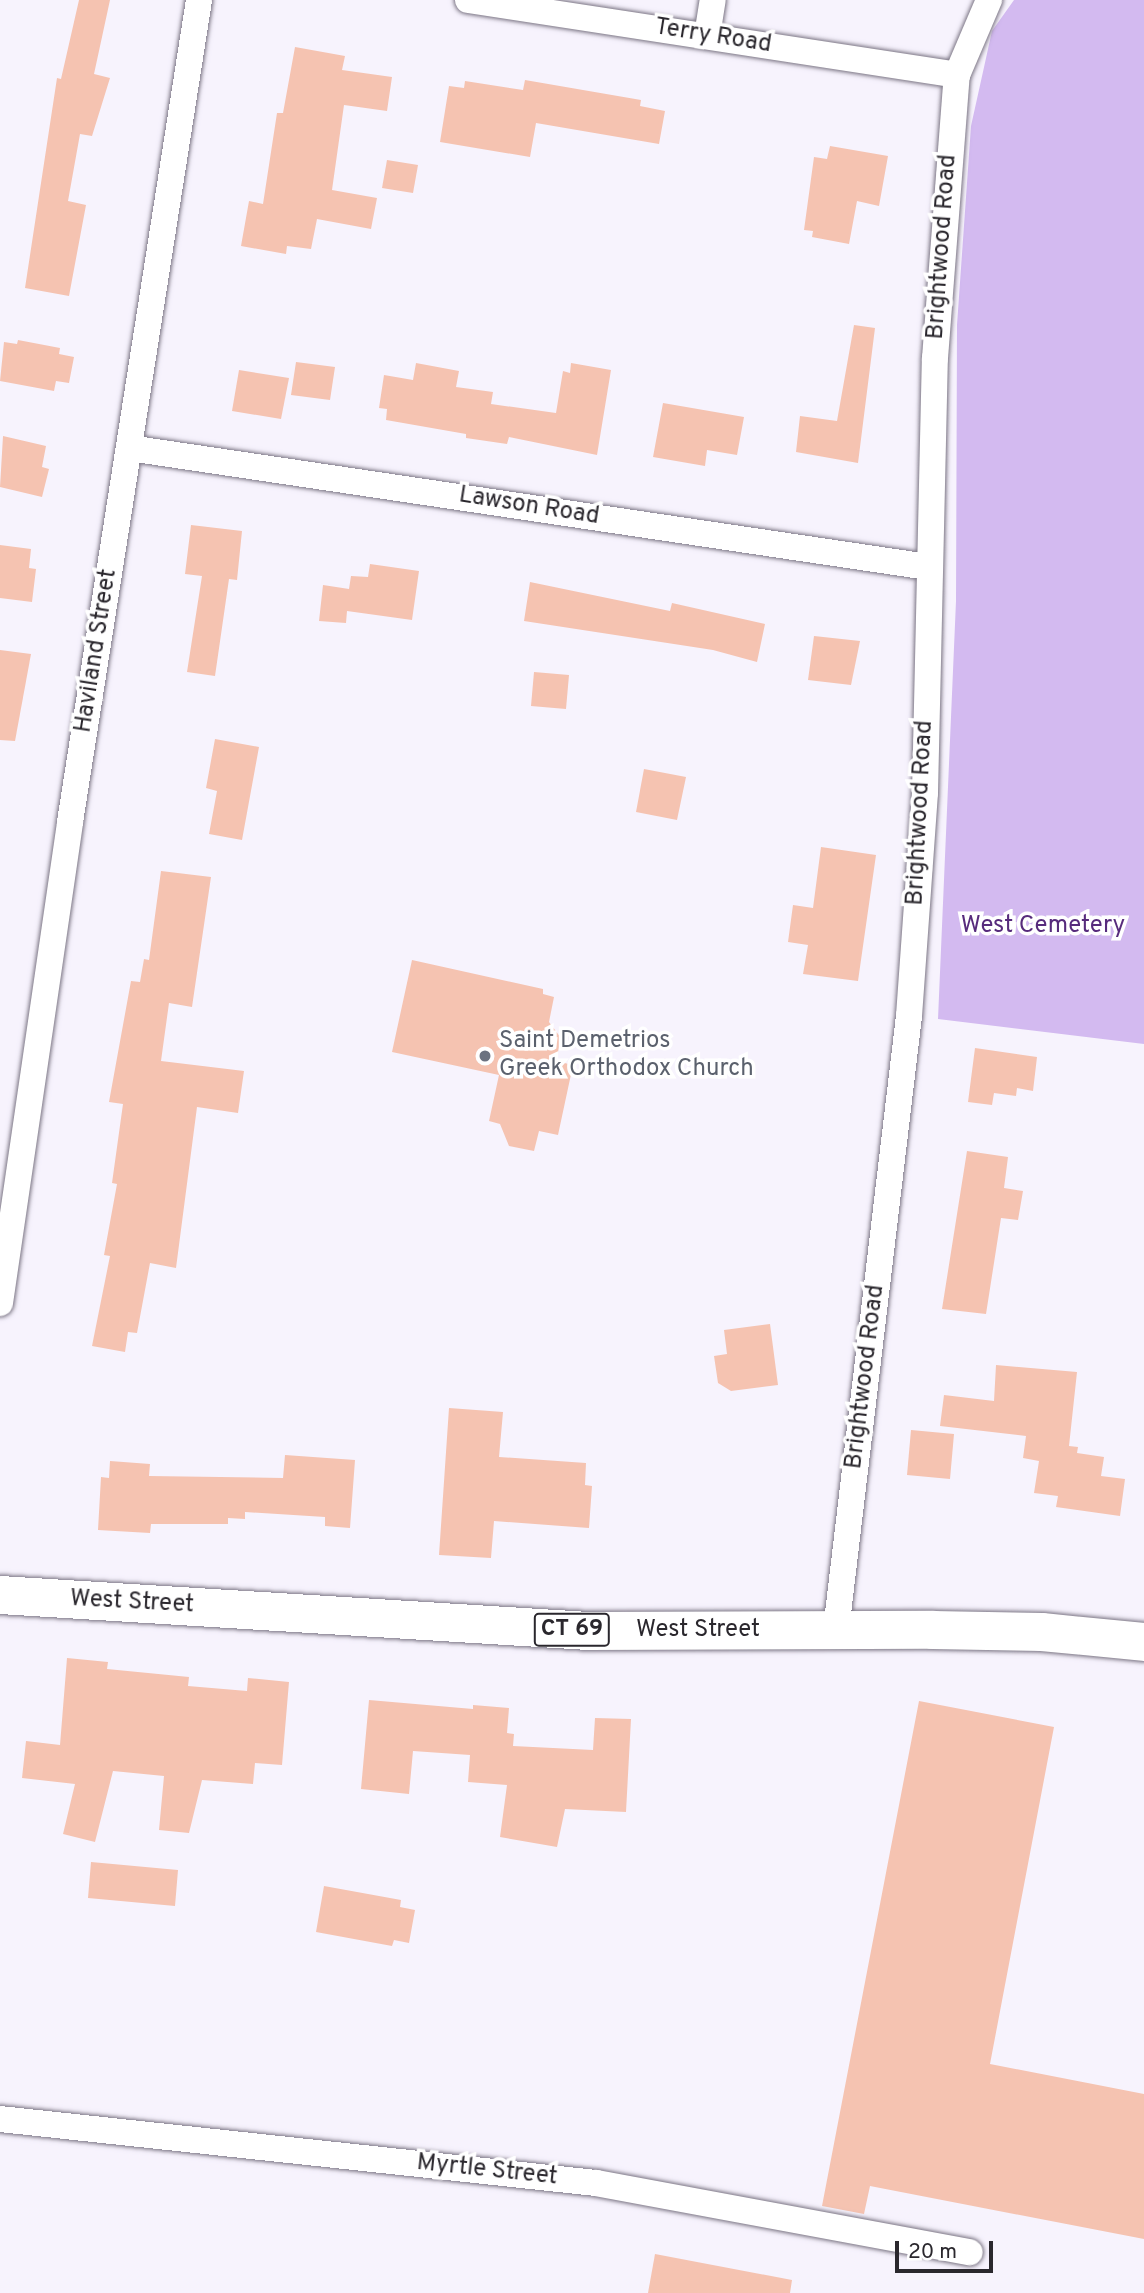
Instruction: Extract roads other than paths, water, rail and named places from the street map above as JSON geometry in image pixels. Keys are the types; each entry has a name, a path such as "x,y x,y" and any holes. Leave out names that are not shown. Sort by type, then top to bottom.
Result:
{"main road":[{"name":"West Street","path":"0,1595 588,1630 1042,1632 1144,1642"}],"street":[{"name":"Haviland Street","path":"0,1303 199,0"},
{"name":"Terry Road","path":"468,0 957,75"},
{"path":"707,36 713,0"},
{"name":"Brightwood Road","path":"836,1630 909,1016 925,793 928,567 935,358 957,75 989,0"},
{"name":"Lawson Road","path":"129,448 928,567"},
{"name":"Myrtle Street","path":"0,2119 596,2183 970,2252"}],"place":[{"name":"Saint Demetrios Greek Orthodox Church","path":"485,1056"}],"park label":[{"name":"West Cemetery","path":"1043,927"}]}
